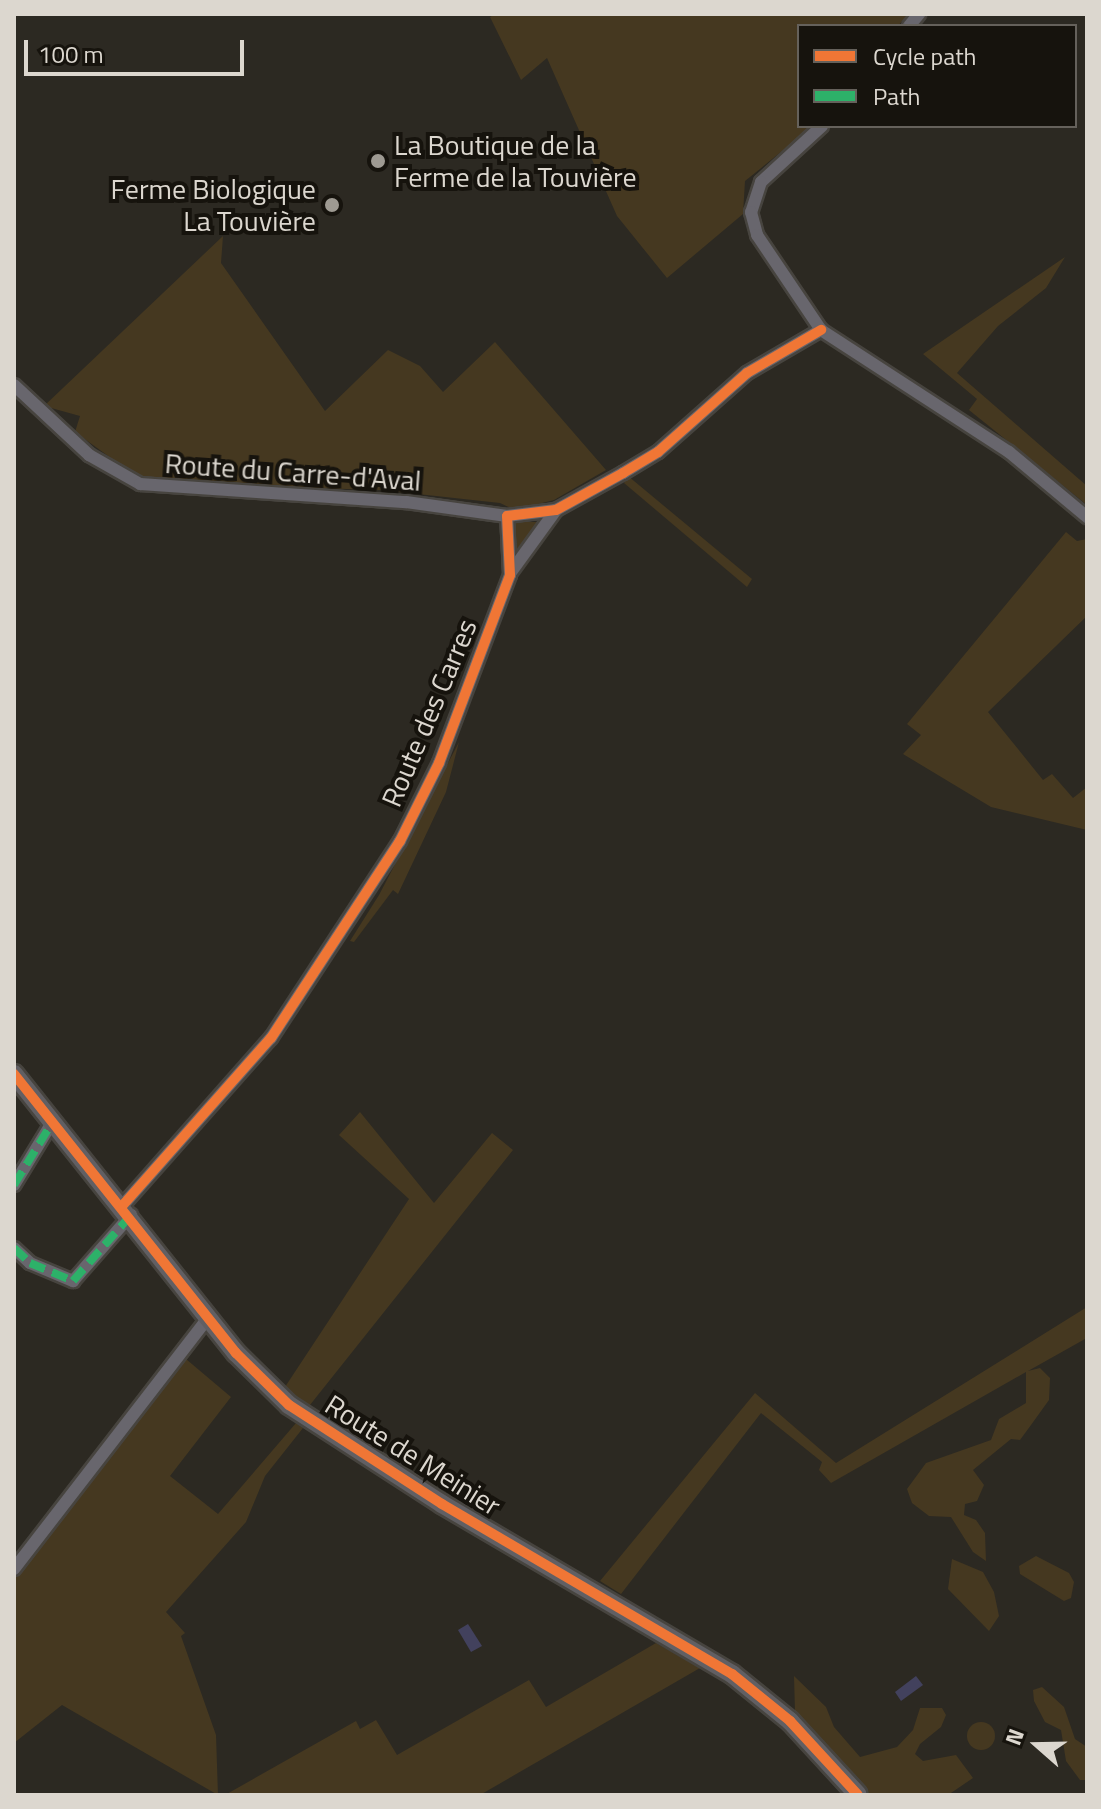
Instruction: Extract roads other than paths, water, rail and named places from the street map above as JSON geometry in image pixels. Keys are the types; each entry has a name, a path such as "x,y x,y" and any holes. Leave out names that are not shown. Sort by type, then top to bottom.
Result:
{"street":[{"path":"820,128 761,182 751,212 757,235 821,330 1009,452 1087,517"},
{"name":"Route des Carres","path":"510,575 507,516 556,510 658,452 747,373 821,330"},
{"name":"Route du Carre-d'Aval","path":"14,385 89,455 140,484 406,502 507,516"},
{"name":"Route des Carres","path":"14,1248 30,1263 73,1281 127,1210 271,1038 400,841 439,763 510,575 556,510"},
{"name":"Route de Meinier","path":"14,1074 127,1210 256,1376 344,1444 749,1686 808,1738 858,1795"},
{"path":"14,1185 53,1121"},
{"path":"14,1569 208,1318"}],"water":[{"path":"468,1624 482,1646 471,1652 458,1630"},
{"path":"916,1676 923,1685 901,1701 895,1692"}],"place":[{"name":"La Boutique de la Ferme de la Touvière","path":"378,161"},
{"name":"Ferme Biologique La Touvière","path":"332,205"}]}
